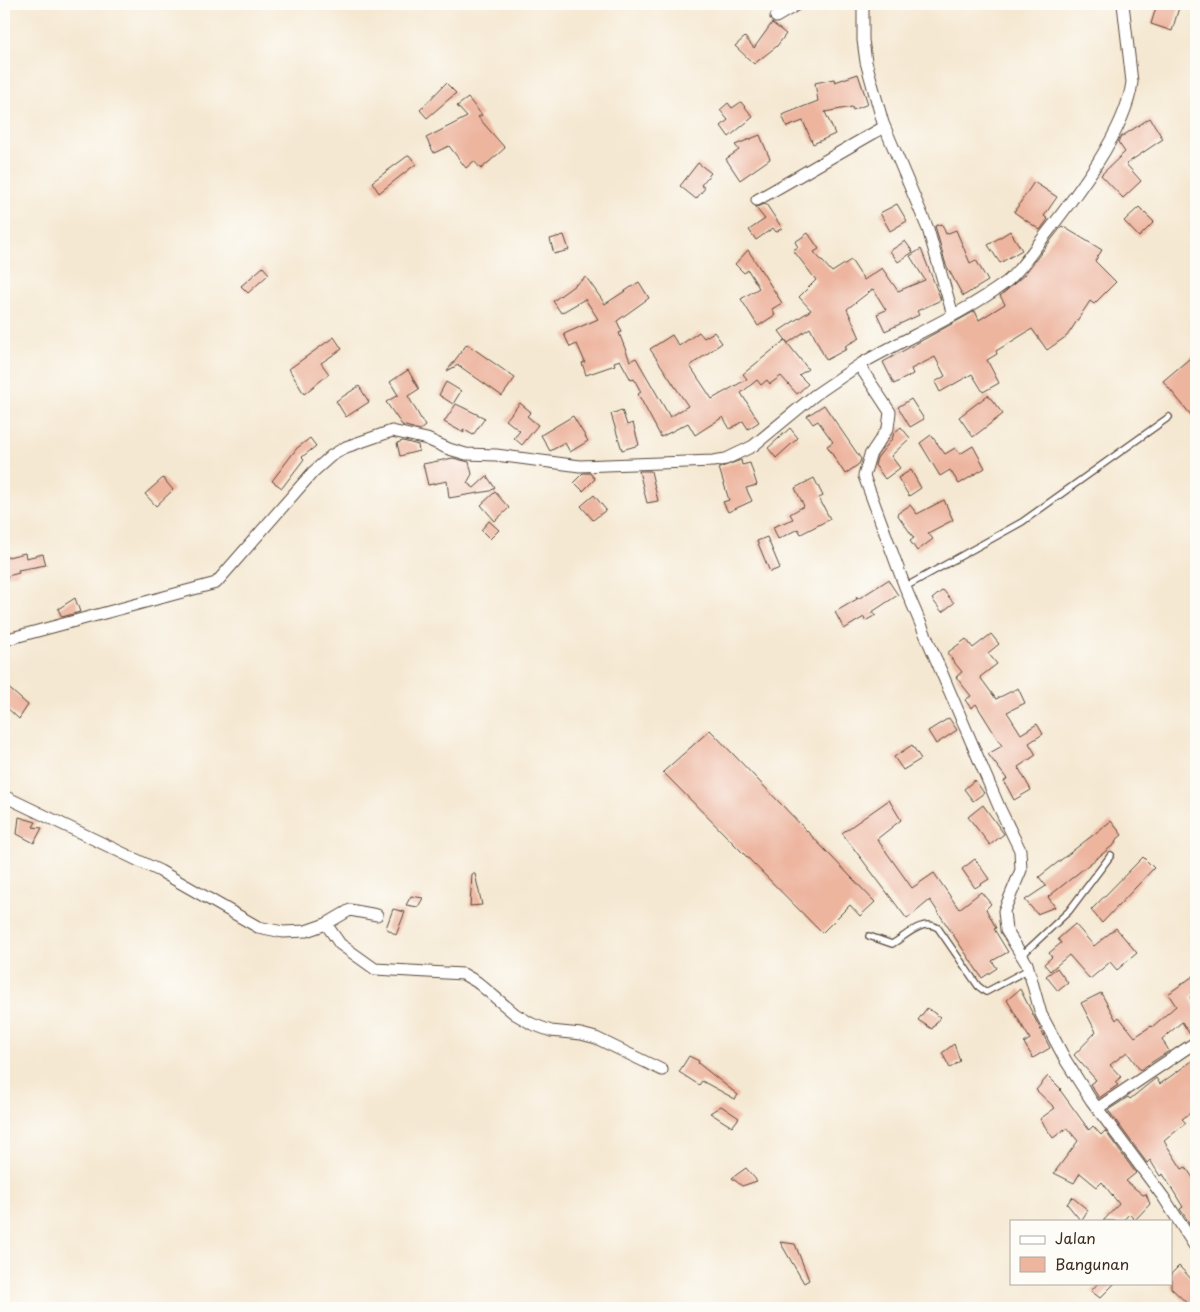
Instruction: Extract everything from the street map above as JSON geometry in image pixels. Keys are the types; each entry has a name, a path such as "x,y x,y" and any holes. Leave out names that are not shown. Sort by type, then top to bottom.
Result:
{"street":[{"path":"776,18 798,4"},
{"path":"863,4 863,40 866,62 884,127 928,229 953,316"},
{"path":"4,640 216,582 313,472 331,456 358,442 392,431 427,439 466,454 496,455 594,467 644,462 713,461 726,458 753,446 815,395 859,365 953,316 1003,284 1016,273 1075,196 1114,132 1124,110 1132,82 1122,4"},
{"path":"757,200 884,127"},
{"path":"859,365 890,412 888,428 870,455 864,476 905,587 1000,810 1020,850 1021,870 1007,902 1004,920 1008,937 1029,969 1041,1014 1066,1061 1164,1198 1196,1248"},
{"path":"4,796 160,870 258,926 283,932 306,931 326,924 350,910 377,915"},
{"path":"326,924 340,944 374,969 463,974 477,982 515,1014 532,1024 551,1031 581,1034 596,1038 662,1070"},
{"path":"1098,1108 1196,1042"}],"lane":[{"path":"905,587 1022,522 1169,417"},
{"path":"1021,956 1069,911 1111,855"},
{"path":"869,936 892,944 920,926 933,925 938,928 978,986 986,992 1029,969"}],"building":[{"path":"1157,4 1180,4 1172,31 1151,24"},
{"path":"772,23 786,34 777,46 754,64 735,46 745,37 754,48"},
{"path":"858,74 868,104 853,110 852,107 825,112 835,134 813,144 803,121 787,127 782,115 818,101 815,83 834,79 835,82"},
{"path":"446,83 456,93 427,118 420,110"},
{"path":"468,98 482,115 478,117 505,148 481,169 474,161 466,168 449,146 434,153 426,138 467,117 457,106"},
{"path":"741,102 753,117 729,137 721,126 728,120 720,110 728,103 732,108"},
{"path":"1150,118 1163,139 1126,164 1141,181 1123,198 1101,175 1125,152 1118,142 1121,137"},
{"path":"760,135 770,159 740,180 726,159 739,150 735,145"},
{"path":"409,155 416,164 379,193 372,182"},
{"path":"698,163 711,173 701,185 705,188 696,199 680,186"},
{"path":"1034,182 1057,197 1044,216 1048,219 1040,230 1014,212"},
{"path":"766,204 782,228 776,232 773,228 756,240 749,230 765,219 755,207"},
{"path":"897,204 907,221 890,231 880,213"},
{"path":"1139,207 1154,222 1139,237 1124,221"},
{"path":"942,224 946,234 956,230 970,263 976,260 988,281 963,296 946,265 935,226"},
{"path":"1062,226 1102,250 1095,261 1116,282 1094,304 1090,301 1067,336 1047,350 1032,329 996,351 997,354 987,360 999,383 983,392 972,374 940,392 935,382 945,376 935,357 911,369 913,374 894,384 883,362 975,311 979,320 1005,304 1000,296 1024,275"},
{"path":"1010,231 1022,250 1000,263 988,245"},
{"path":"808,233 819,249 814,252 832,272 851,260 864,280 882,268 898,291 925,280 910,256 921,249 941,300 917,311 919,315 885,331 877,314 886,310 873,289 847,309 860,338 845,346 847,349 826,360 810,328 788,343 779,331 811,310 799,297 816,280 793,250 798,247 795,242"},
{"path":"564,235 569,250 554,254 550,239"},
{"path":"905,241 913,252 898,262 890,251"},
{"path":"748,250 782,303 772,309 775,315 758,326 741,299 759,288 748,270 744,273 735,264"},
{"path":"263,267 269,274 248,293 241,286"},
{"path":"586,277 605,304 639,282 649,298 617,321 622,332 619,333 630,361 636,358 670,417 688,406 650,349 672,335 679,346 699,332 704,338 714,332 722,343 690,366 712,399 747,379 743,374 785,340 808,369 799,375 808,384 797,394 781,376 770,384 767,380 761,385 757,380 741,393 759,422 748,429 743,421 730,429 723,417 695,435 688,423 661,437 638,394 641,392 634,379 631,380 620,360 614,362 615,365 586,375 582,363 585,362 577,344 570,347 564,334 598,319 585,299 561,313 553,301"},
{"path":"334,337 342,349 321,363 329,374 304,394 289,369"},
{"path":"467,344 515,378 502,396 458,365 447,371"},
{"path":"1196,353 1196,421 1163,381"},
{"path":"408,370 419,389 408,396 425,426 420,430 402,425 386,402 398,395 390,382"},
{"path":"446,382 461,391 453,404 439,395"},
{"path":"359,386 369,402 346,417 336,401"},
{"path":"988,395 1003,414 973,437 959,417"},
{"path":"911,399 924,419 910,427 898,407"},
{"path":"520,403 531,412 527,416 538,425 522,445 514,438 520,431 506,420"},
{"path":"456,404 485,418 473,435 463,429 464,433 444,422"},
{"path":"824,405 861,459 859,464 845,474 827,446 833,442 818,421 813,424 807,416"},
{"path":"622,410 627,425 633,423 639,445 622,450 611,414"},
{"path":"573,416 588,441 570,452 565,443 550,451 541,435"},
{"path":"901,427 910,438 891,456 900,468 885,479 875,465 877,458 892,439 894,433"},
{"path":"790,428 798,438 776,458 768,448"},
{"path":"931,435 945,454 955,448 960,454 973,446 985,468 959,484 950,470 940,476 920,443"},
{"path":"310,438 316,446 302,457 304,459 282,488 272,481 297,448"},
{"path":"403,441 418,445 419,451 400,456 397,443"},
{"path":"453,458 469,462 472,474 467,483 474,488 487,476 495,488 490,491 449,498 447,481 428,485 423,464"},
{"path":"741,460 742,465 750,463 757,485 746,488 752,501 728,512 723,502 729,500 719,468"},
{"path":"911,470 921,488 909,496 898,478"},
{"path":"639,471 651,471 658,501 647,503"},
{"path":"583,473 590,473 595,479 583,491 574,482"},
{"path":"163,478 173,490 156,506 145,494"},
{"path":"814,478 823,496 819,498 830,519 801,534 798,529 778,539 773,527 793,519 790,514 804,506 795,488"},
{"path":"495,492 509,508 495,521 481,505"},
{"path":"594,495 606,510 593,520 581,506"},
{"path":"944,500 953,520 928,533 933,539 917,551 910,541 914,538 897,514 910,505 917,514"},
{"path":"489,521 499,530 490,539 481,530"},
{"path":"767,537 780,568 770,572 757,541"},
{"path":"25,553 26,558 43,554 46,565 18,570 19,573 4,577 4,558"},
{"path":"888,580 898,595 872,612 876,615 865,621 864,617 844,629 835,612 857,599 856,597 858,599"},
{"path":"943,590 954,603 942,612 932,599"},
{"path":"75,598 80,612 62,617 58,609"},
{"path":"991,634 999,644 988,653 997,664 980,677 996,699 1018,688 1025,703 1007,712 1021,734 1037,724 1043,734 1029,743 1036,755 1018,767 1031,790 1014,800 1004,781 1007,779 988,754 1002,746 976,704 971,708 965,700 971,696 956,677 962,672 947,653 966,639 973,648"},
{"path":"4,684 28,705 19,719 4,705"},
{"path":"949,718 957,730 936,744 928,731"},
{"path":"710,730 875,902 860,916 850,905 822,933 663,772"},
{"path":"912,745 921,759 903,770 894,757"},
{"path":"975,780 984,793 973,801 964,789"},
{"path":"889,800 901,820 877,839 912,888 934,873 959,909 981,892 991,904 986,909 996,928 994,929 1008,952 992,961 997,968 982,978 930,900 907,919 842,833"},
{"path":"983,805 1004,834 990,845 968,817"},
{"path":"19,817 36,822 33,827 42,828 34,843 17,834"},
{"path":"1111,821 1122,835 1115,841 1116,843 1048,897 1055,907 1037,914 1025,900 1046,886 1039,877"},
{"path":"1143,857 1154,868 1102,923 1091,910"},
{"path":"975,859 989,879 975,888 962,869"},
{"path":"472,874 475,874 482,905 470,906"},
{"path":"411,896 423,898 418,907 406,905"},
{"path":"393,909 405,912 396,935 386,928"},
{"path":"1075,924 1094,946 1116,928 1137,953 1117,970 1110,962 1090,979 1069,955 1050,971 1044,964 1052,957 1049,953 1061,943 1058,939"},
{"path":"1057,968 1068,983 1058,991 1046,976"},
{"path":"1196,974 1196,993 1190,997 1196,1009 1196,1035 1191,1036 1182,1022 1162,1039 1169,1051 1140,1070 1127,1052 1110,1065 1121,1077 1115,1082 1118,1085 1099,1098 1090,1084 1096,1080 1074,1055 1096,1032 1081,1003 1101,993 1116,1020 1119,1017 1135,1037 1152,1027 1176,1006 1168,994"},
{"path":"1020,989 1050,1048 1033,1058 1024,1043 1030,1039 1007,1000"},
{"path":"927,1008 940,1017 932,1029 918,1020"},
{"path":"954,1044 960,1061 950,1068 942,1053"},
{"path":"689,1056 699,1061 698,1063 738,1095 735,1099 702,1081 699,1085 679,1072"},
{"path":"1196,1058 1196,1109 1182,1119 1186,1123 1164,1141 1182,1169 1186,1167 1196,1183 1196,1233 1180,1209 1183,1207 1163,1174 1160,1176 1150,1160 1147,1163 1108,1110 1128,1097 1130,1099 1156,1078 1160,1084"},
{"path":"1048,1076 1061,1089 1089,1130 1093,1126 1101,1135 1105,1131 1136,1173 1126,1181 1143,1195 1146,1194 1150,1204 1135,1220 1129,1214 1124,1220 1104,1220 1119,1204 1102,1182 1097,1187 1080,1173 1074,1183 1054,1173 1078,1141 1067,1128 1053,1138 1040,1119 1055,1108 1036,1090"},
{"path":"721,1106 739,1118 732,1127 710,1113"},
{"path":"746,1168 757,1181 742,1186 732,1178"},
{"path":"1072,1197 1088,1210 1080,1220 1067,1204"},
{"path":"780,1242 795,1244 809,1280 804,1283"},
{"path":"1179,1266 1196,1284 1196,1308 1192,1308 1171,1288 1172,1273"},
{"path":"1097,1284 1114,1284 1100,1298 1091,1291"}]}
